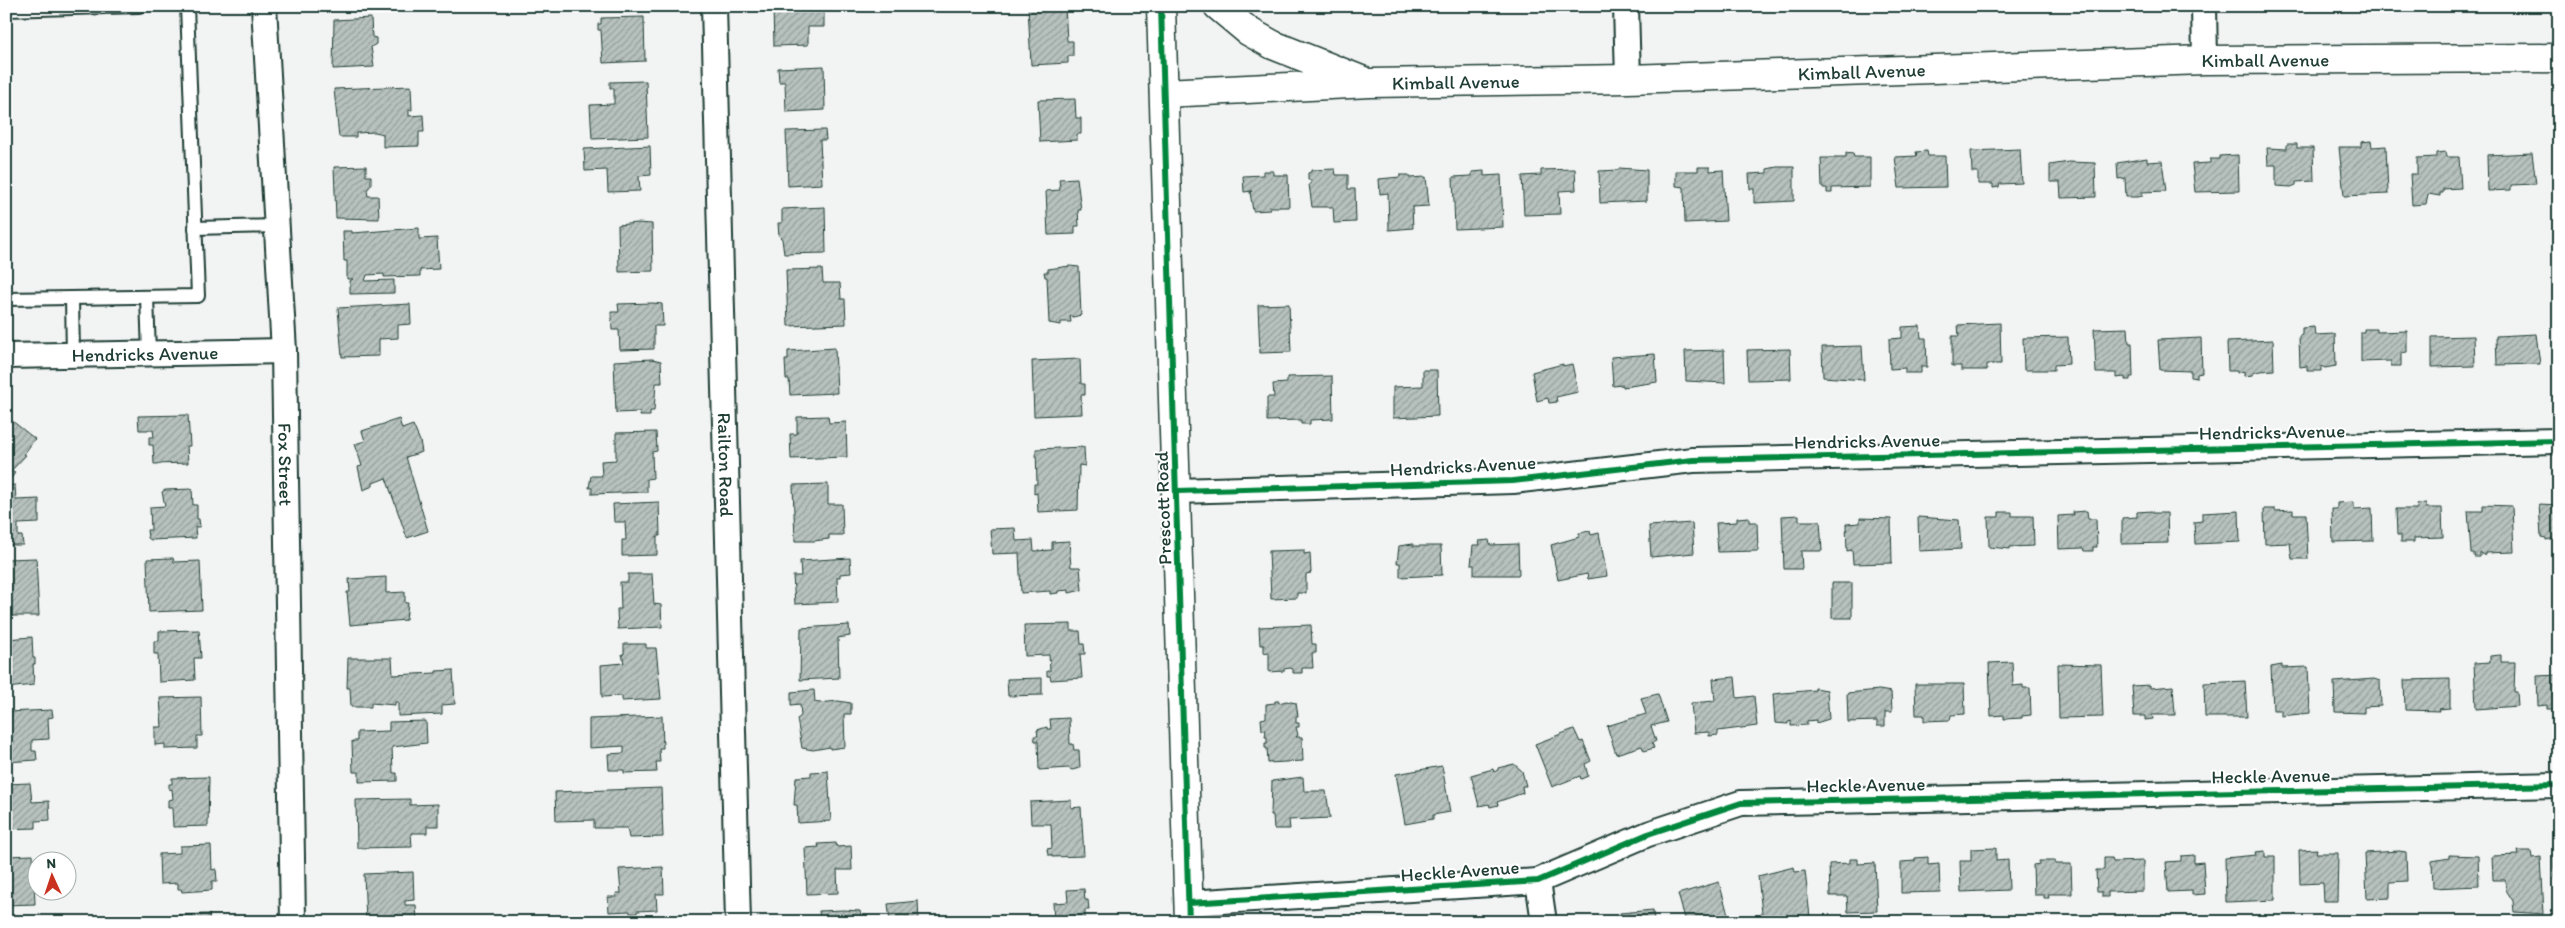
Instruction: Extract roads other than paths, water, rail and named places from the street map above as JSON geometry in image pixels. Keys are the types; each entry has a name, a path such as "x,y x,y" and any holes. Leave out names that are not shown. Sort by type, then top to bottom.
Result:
{"main road":[{"name":"Prescott Road","path":"1161,6 1189,913"},
{"path":"1218,6 1248,31 1273,45 1370,83"},
{"name":"Kimball Avenue","path":"1164,93 1370,83 1628,79 2206,60 2559,58"}],"street":[{"name":"Fox Street","path":"264,6 284,351 293,922"},
{"name":"Railton Road","path":"714,6 738,922"},
{"path":"1626,6 1628,79"},
{"path":"2204,6 2206,60"},
{"name":"Hendricks Avenue","path":"6,356 284,351"},
{"name":"Hendricks Avenue","path":"1177,491 1513,481 1693,460 2559,441"},
{"name":"Heckle Avenue","path":"1189,913 1538,881 1648,834 1741,803 2559,785"},
{"path":"1538,881 1544,922"}],"lane":[{"path":"6,10 139,6"},
{"path":"6,299 198,296 187,6"},
{"path":"195,228 277,226"},
{"path":"146,297 150,353"},
{"path":"72,298 73,354"}]}
